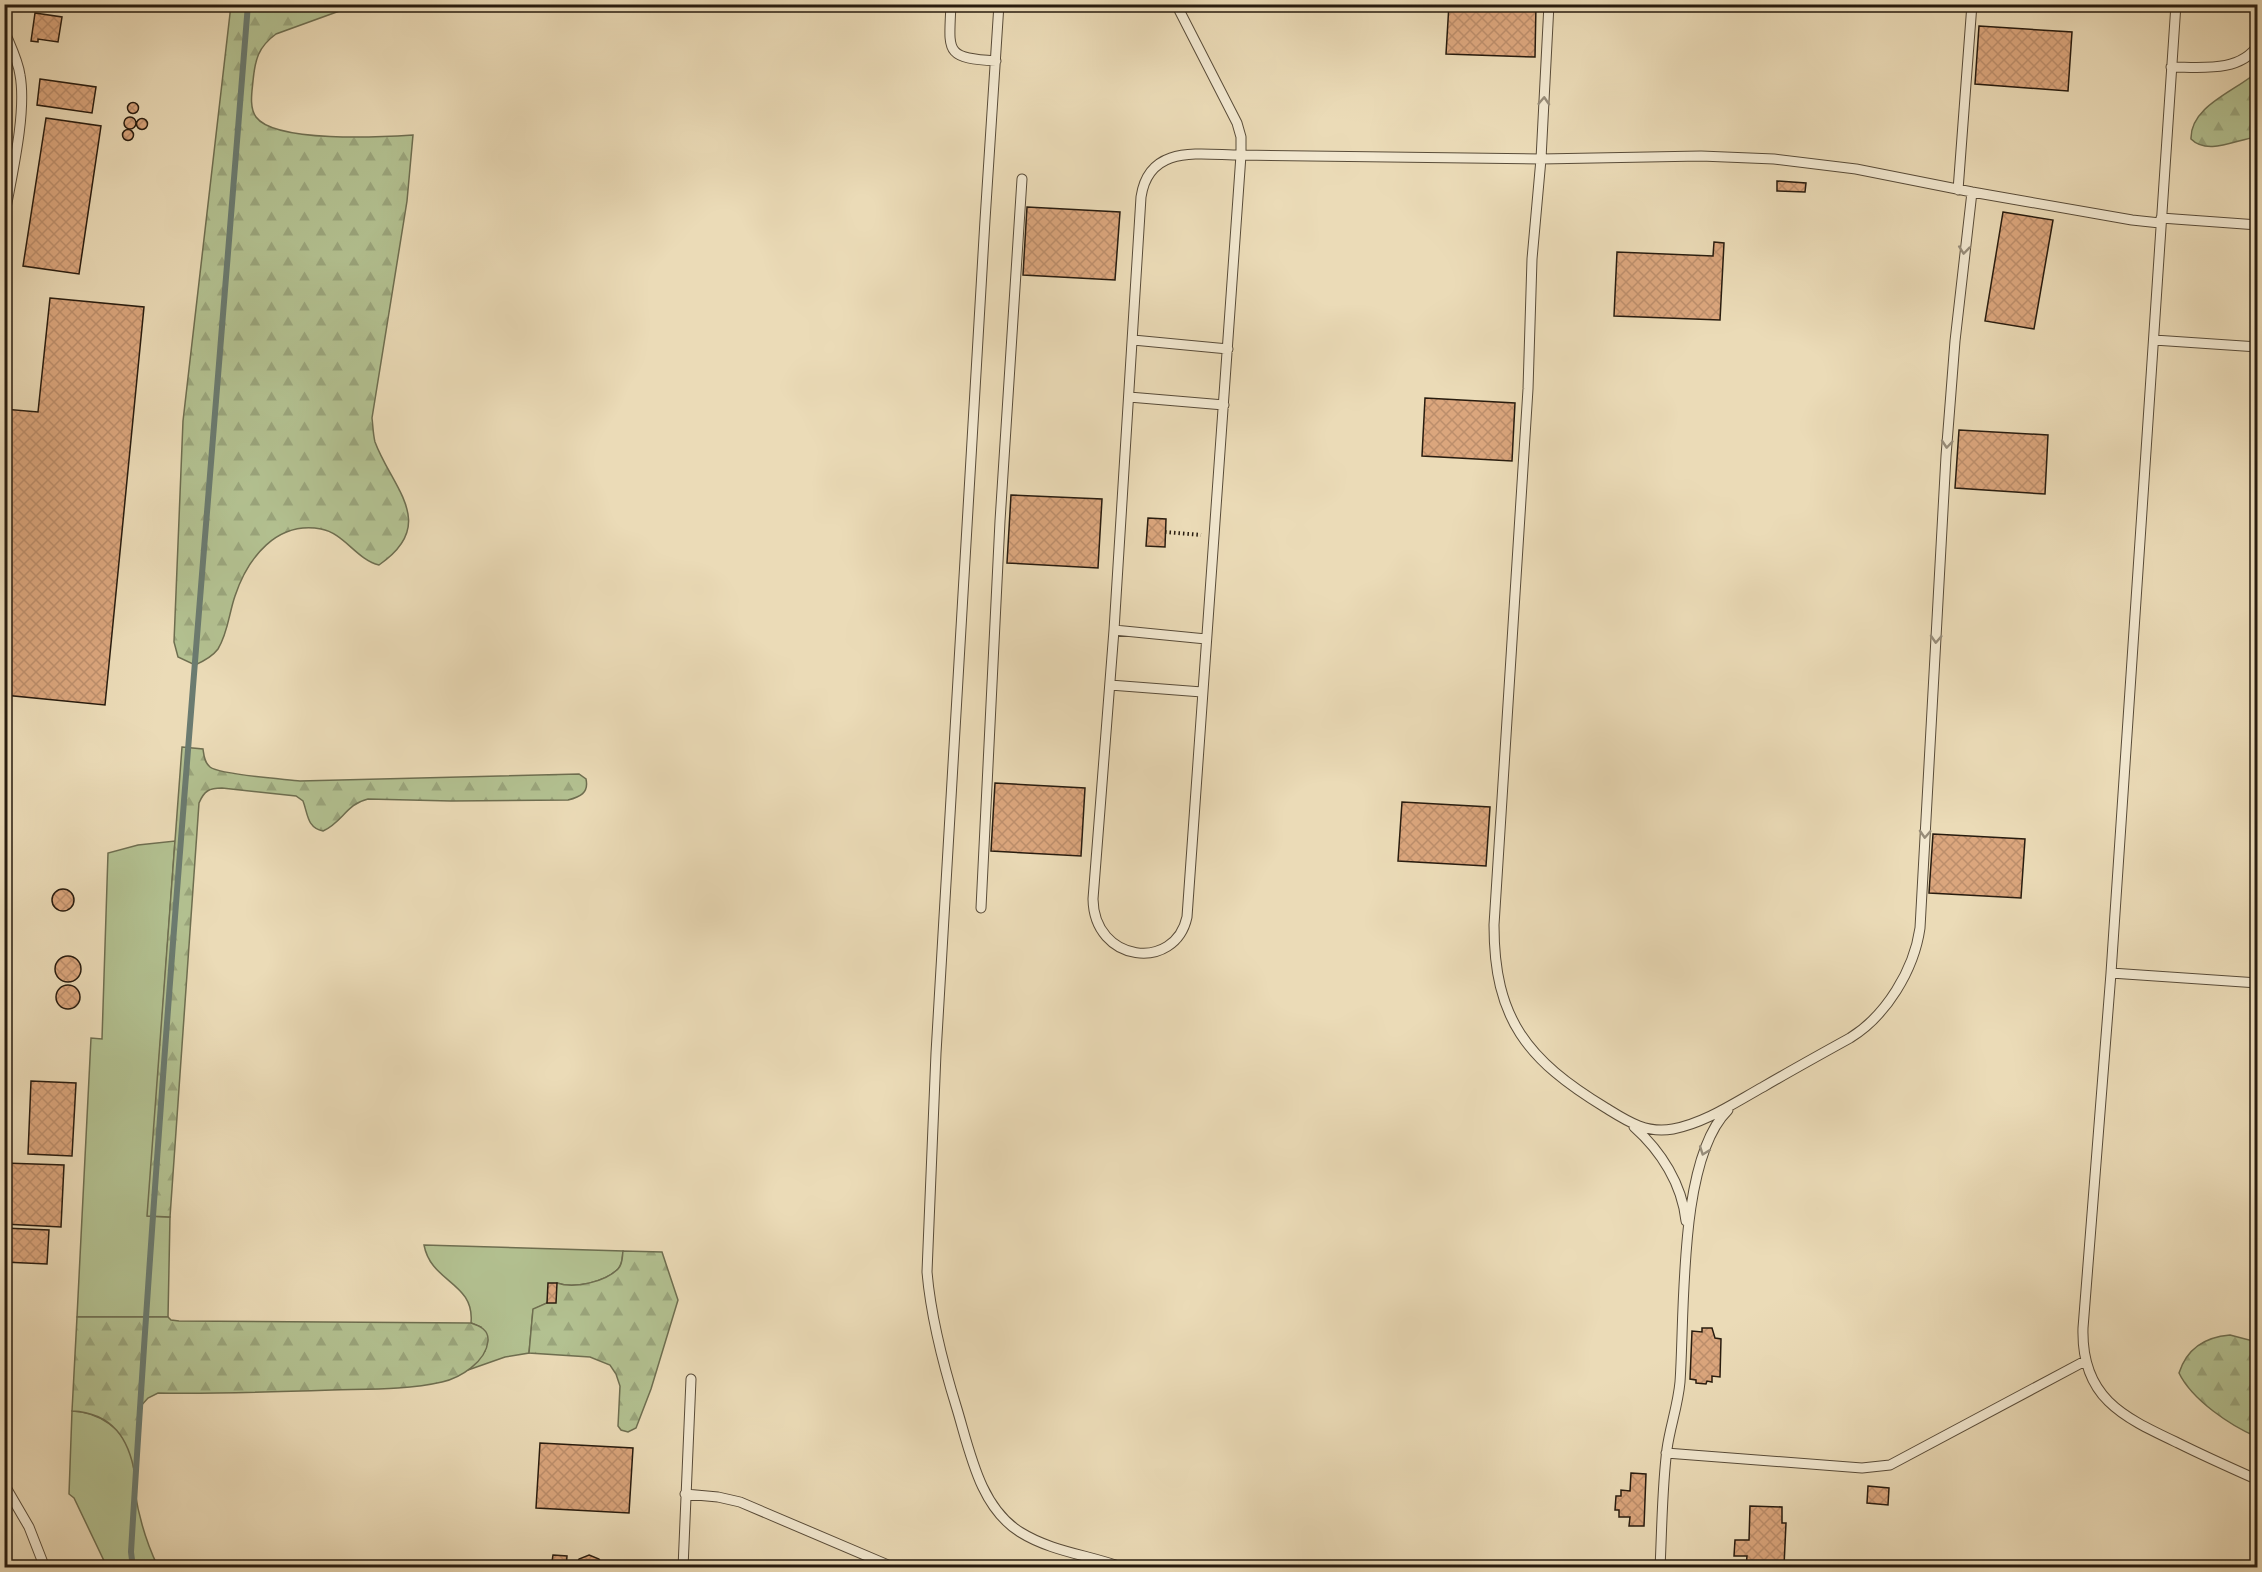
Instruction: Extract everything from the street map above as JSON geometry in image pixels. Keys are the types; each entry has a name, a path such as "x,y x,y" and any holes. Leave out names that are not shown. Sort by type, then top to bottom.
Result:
{"lane":[{"path":"951,4 950,38 954,50 968,59 996,61"},
{"path":"999,4 936,1053 927,1254 928,1287 940,1353 969,1449 982,1485 998,1511 1011,1526 1034,1539 1063,1551 1124,1568"},
{"path":"1176,4 1238,123 1241,155 1186,924 1176,939 1165,947 1152,952 1134,953 1117,947 1108,938 1097,921 1094,908 1141,197 1148,176 1158,164 1175,156 1195,154 1241,155 1541,159 1701,156 1774,159 1856,169 1958,190 2132,220 2258,225"},
{"path":"1549,4 1541,159 1532,259 1528,389 1494,926 1495,968 1507,1009 1530,1048 1580,1091 1624,1119 1646,1129 1672,1129 1704,1119 1850,1038 1866,1027 1882,1010 1911,962 1920,928 1946,456 1955,342 1972,192"},
{"path":"1958,190 1972,4"},
{"path":"2176,4 2111,973 2083,1329 2085,1361 2100,1392 2121,1413 2152,1431 2258,1480"},
{"path":"4,30 20,72 22,92 20,119 4,219"},
{"path":"2171,67 2232,64 2248,56 2258,45"},
{"path":"981,908 1000,521 1022,179"},
{"path":"1133,340 1228,350"},
{"path":"2154,340 2258,347"},
{"path":"1129,397 1224,405"},
{"path":"1114,630 1206,639"},
{"path":"1110,685 1202,693"},
{"path":"2111,973 2258,983"},
{"path":"1660,1568 1666,1453 1680,1383 1688,1235 1694,1191 1702,1155 1718,1122 1736,1103"},
{"path":"1624,1119 1649,1143 1675,1180 1683,1200 1688,1235"},
{"path":"1666,1453 1862,1468 1882,1467 1912,1455 2085,1361"},
{"path":"691,1379 683,1566 707,1568"},
{"path":"4,1484 29,1527 45,1568"},
{"path":"685,1494 740,1502 895,1568"}],"path":[{"path":"1166,532 1213,536"},
{"path":"4,1562 8,1568"}],"green space":[{"path":"231,5 356,5 276,34 261,49 254,73 252,109 256,117 267,125 306,135 378,137 413,135 407,201 372,418 375,442 400,490 409,520 406,535 397,550 379,565 364,558 329,531 305,528 278,536 266,545 248,568 235,596 226,630 218,649 208,659 195,665 178,657 174,642 183,421"},
{"path":"2257,72 2257,137 2214,146 2198,144 2191,139 2193,127 2206,108"},
{"path":"182,747 203,749 207,763 216,770 300,781 579,774 586,779 587,784 583,794 568,800 368,799 354,805 323,831 311,824 303,801 296,796 222,788 205,793 199,803 170,1217 147,1216"},
{"path":"175,841 148,1216 170,1217 168,1317 77,1317 91,1038 102,1039 108,853 138,845"},
{"path":"424,1245 623,1251 620,1267 605,1278 580,1285 557,1283 547,1303 533,1310 529,1353 505,1357 468,1370 485,1351 481,1327 471,1323 470,1309 466,1299 428,1258"},
{"path":"623,1251 662,1252 678,1300 651,1389 636,1428 628,1432 621,1430 618,1426 620,1386 610,1365 590,1357 529,1353 533,1309 547,1303 557,1283 580,1285 612,1274 621,1265"},
{"path":"77,1317 168,1317 179,1321 471,1323 485,1331 488,1341 482,1356 471,1368 449,1380 429,1385 374,1389 158,1393 148,1398 139,1408 135,1475 128,1450 117,1430 98,1417 72,1411"},
{"path":"2230,1335 2257,1342 2257,1437 2213,1411 2193,1393 2179,1373 2182,1364 2198,1345 2213,1338"},
{"path":"72,1411 92,1415 109,1424 117,1430 128,1446 133,1460 134,1487 139,1511 158,1567 107,1567 74,1498 69,1494"}],"building":[{"path":"1449,4 1536,4 1535,57 1446,54"},
{"path":"35,13 62,17 58,42 38,39 38,42 31,41"},
{"path":"1979,26 2072,32 2068,91 1975,84"},
{"path":"40,79 96,87 92,113 37,105"},
{"path":"133,102 139,108 133,114 127,108"},
{"path":"130,117 136,123 130,129 124,123"},
{"path":"46,118 101,126 79,274 23,266"},
{"path":"142,119 146,120 146,128 142,129 138,128 137,124 138,120"},
{"path":"128,129 134,135 128,141 122,135"},
{"path":"1777,181 1806,183 1805,192 1777,191"},
{"path":"1027,207 1120,212 1115,280 1023,275"},
{"path":"2003,212 2053,220 2034,329 1985,321"},
{"path":"1714,242 1724,243 1720,320 1614,316 1617,252 1713,256"},
{"path":"50,298 144,307 105,705 4,695 4,409 38,412"},
{"path":"1425,398 1515,403 1512,461 1422,456"},
{"path":"1959,430 2048,435 2045,494 1955,488"},
{"path":"1011,495 1102,499 1098,568 1007,563"},
{"path":"1148,518 1166,519 1165,547 1146,546"},
{"path":"995,783 1085,788 1081,856 991,851"},
{"path":"1402,802 1490,807 1486,866 1398,861"},
{"path":"1933,834 2025,839 2021,898 1929,893"},
{"path":"63,889 71,892 74,900 71,908 63,911 55,908 52,900 55,892"},
{"path":"68,956 77,960 81,969 77,978 68,982 59,978 55,969 59,960"},
{"path":"68,985 77,988 80,997 77,1006 68,1009 59,1006 56,997 59,988"},
{"path":"31,1081 76,1083 72,1156 28,1154"},
{"path":"4,1163 64,1165 61,1227 4,1224"},
{"path":"4,1228 49,1230 47,1264 4,1262"},
{"path":"548,1283 557,1283 556,1303 547,1303"},
{"path":"1702,1328 1712,1328 1715,1338 1721,1339 1720,1377 1712,1376 1712,1382 1707,1381 1706,1384 1696,1383 1696,1380 1690,1379 1692,1331 1702,1332"},
{"path":"540,1443 633,1448 629,1513 536,1508"},
{"path":"1631,1473 1646,1474 1644,1526 1629,1526 1630,1517 1619,1517 1619,1510 1615,1510 1616,1496 1621,1496 1621,1490 1630,1491"},
{"path":"1868,1486 1889,1488 1888,1505 1867,1503"},
{"path":"1750,1506 1782,1507 1782,1523 1786,1523 1784,1566 1746,1568 1747,1556 1734,1556 1735,1540 1749,1540"},
{"path":"553,1555 567,1556 566,1568 551,1568"},
{"path":"589,1555 599,1559 605,1568 574,1568 579,1559"}],"waterway":[{"path":"133,1568 131,1552 157,1165 248,4"}]}
